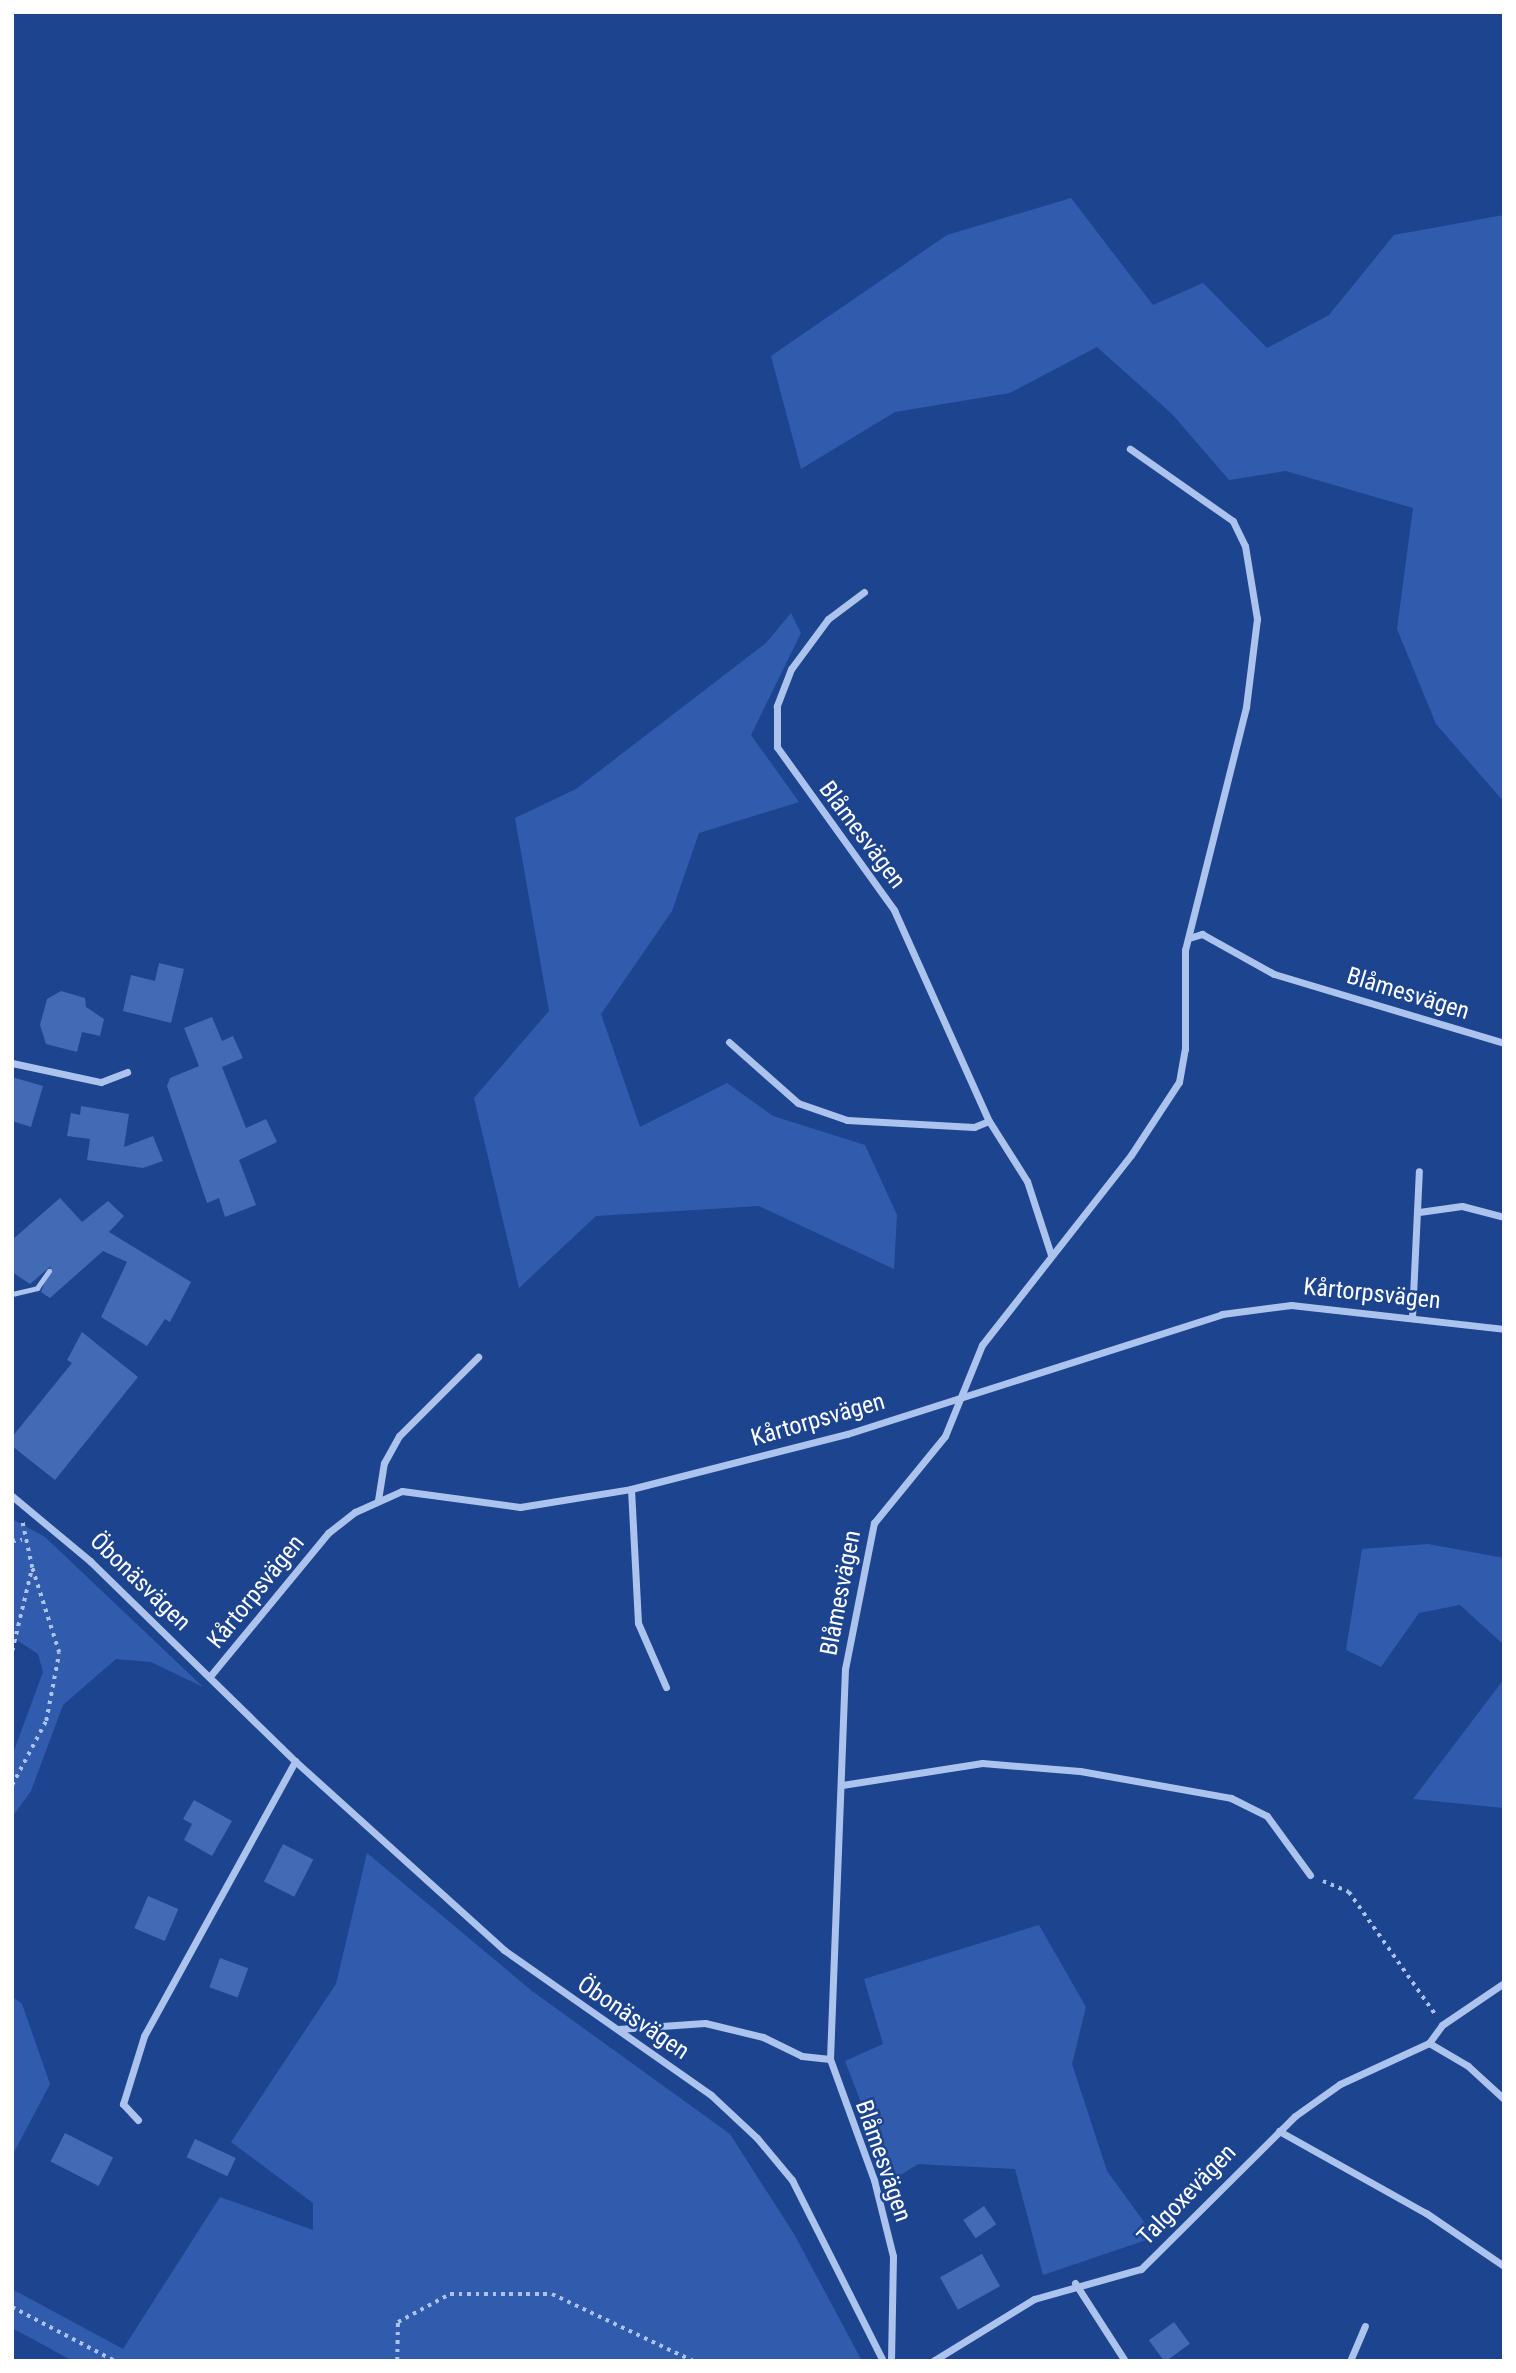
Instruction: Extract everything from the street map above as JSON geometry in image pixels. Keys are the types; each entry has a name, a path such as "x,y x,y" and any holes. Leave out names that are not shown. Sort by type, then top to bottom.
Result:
{"street":[{"name":"Blåmesvägen","path":"891,2361 893,2256 874,2180 830,2059 845,1669 862,1556 874,1523 945,1436 982,1345 1152,1127 1179,1082 1188,938 1247,707 1257,619 1245,546 1233,521 1130,449"},
{"name":"Blåmesvägen","path":"864,592 828,619 791,669 778,706 777,747 894,910 989,1121 1027,1181 1051,1255"},
{"name":"Blåmesvägen","path":"1188,938 1202,933 1275,974 1504,1044"},
{"path":"729,1042 798,1103 847,1120 974,1127 989,1121"},
{"path":"12,1063 101,1082 127,1072"},
{"path":"1412,1317 1419,1171"},
{"path":"1419,1212 1462,1206 1504,1217"},
{"name":"Kårtorpsvägen","path":"211,1675 328,1533 378,1500 421,1490 520,1507 631,1489 847,1434 1222,1314 1291,1305 1504,1329"},
{"path":"378,1500 384,1463 399,1436 478,1357"},
{"path":"631,1489 638,1623 666,1687"},
{"name":"Öbonäsvägen","path":"12,1496 22,1508 69,1542 211,1675 295,1761 504,1950 711,2095 792,2180 883,2361"},
{"path":"138,2120 122,2104 144,2036 295,1761"},
{"path":"842,1785 982,1763 1080,1771 1231,1798 1267,1816 1310,1875"},
{"name":"Talgoxevägen","path":"933,2361 1034,2299 1075,2283 1141,2269 1279,2131 1340,2084 1429,2043 1442,2025 1504,1983"},
{"path":"618,2029 705,2023 763,2037 802,2056 830,2059"},
{"path":"1429,2043 1468,2066 1504,2099"},
{"path":"1279,2131 1426,2213 1504,2266"},
{"path":"1075,2283 1125,2361"},
{"path":"1350,2361 1365,2326"}],"lane":[{"path":"12,1294 37,1288 49,1271"}],"path":[{"path":"12,1785 46,1721 59,1653 22,1540 22,1508"},
{"path":"12,1541 22,1540"},
{"path":"12,1651 32,1568"},
{"path":"1310,1875 1349,1892 1442,2025"},
{"path":"397,2361 398,2322 450,2294 552,2294 693,2361"},
{"path":"12,2307 115,2361"}],"shaded area":[{"path":"1071,198 1153,305 1203,283 1267,348 1329,315 1394,235 1504,215 1504,802 1436,724 1397,629 1413,508 1286,471 1229,480 1172,414 1097,347 1010,393 895,412 801,469 771,356 947,235"},
{"path":"791,613 801,633 751,735 799,802 699,833 672,911 601,1014 640,1127 727,1083 773,1116 865,1145 897,1215 894,1269 759,1206 596,1216 519,1288 474,1098 549,1011 515,818 576,789 766,643"},
{"path":"12,1519 45,1537 203,1687 151,1662 116,1659 63,1705 31,1791 12,1817 12,1756 43,1672 38,1654 12,1637"},
{"path":"1428,1544 1504,1558 1504,1645 1460,1605 1419,1613 1381,1667 1346,1650 1362,1549"},
{"path":"1504,1679 1504,1808 1413,1799"},
{"path":"367,1853 532,1991 730,2134 794,2234 862,2361 73,2361 12,2328 12,2289 123,2349 220,2197 313,2230 313,2203 231,2142 336,1984"},
{"path":"1039,1925 1086,2007 1072,2064 1107,2171 1155,2237 1043,2275 1015,2169 918,2164 891,2181 845,2061 883,2044 864,1979"},
{"path":"12,1996 22,2004 50,2084 12,2156"}],"building":[{"path":"159,963 184,969 171,1023 123,1011 131,975 155,981"},
{"path":"61,991 85,998 86,1007 104,1019 100,1036 82,1032 77,1052 46,1044 40,1025 47,999"},
{"path":"212,1017 222,1041 233,1036 243,1058 222,1067 246,1128 266,1119 277,1142 239,1160 256,1205 225,1217 219,1198 207,1203 167,1086 170,1078 199,1066 184,1028"},
{"path":"12,1077 43,1086 31,1127 12,1121"},
{"path":"81,1106 129,1114 124,1147 153,1136 163,1161 143,1168 87,1160 90,1139 67,1136 71,1113 80,1115"},
{"path":"60,1198 82,1222 108,1201 124,1216 109,1232 191,1282 170,1322 165,1319 147,1346 101,1317 127,1262 103,1251 50,1298 41,1292 51,1266 30,1284 12,1272 12,1240"},
{"path":"82,1332 138,1377 55,1480 12,1446 12,1437 72,1363 67,1360"},
{"path":"194,1800 232,1821 212,1856 184,1840 192,1824 183,1819"},
{"path":"283,1844 313,1859 294,1897 264,1881"},
{"path":"148,1896 178,1909 165,1941 134,1928"},
{"path":"220,1958 248,1968 238,1997 209,1987"},
{"path":"65,2133 113,2158 99,2186 50,2162"},
{"path":"195,2139 236,2158 227,2176 187,2157"},
{"path":"984,2206 996,2224 976,2238 963,2220"},
{"path":"982,2254 1000,2286 958,2310 940,2277"},
{"path":"1174,2322 1190,2344 1164,2361 1149,2340"}]}
